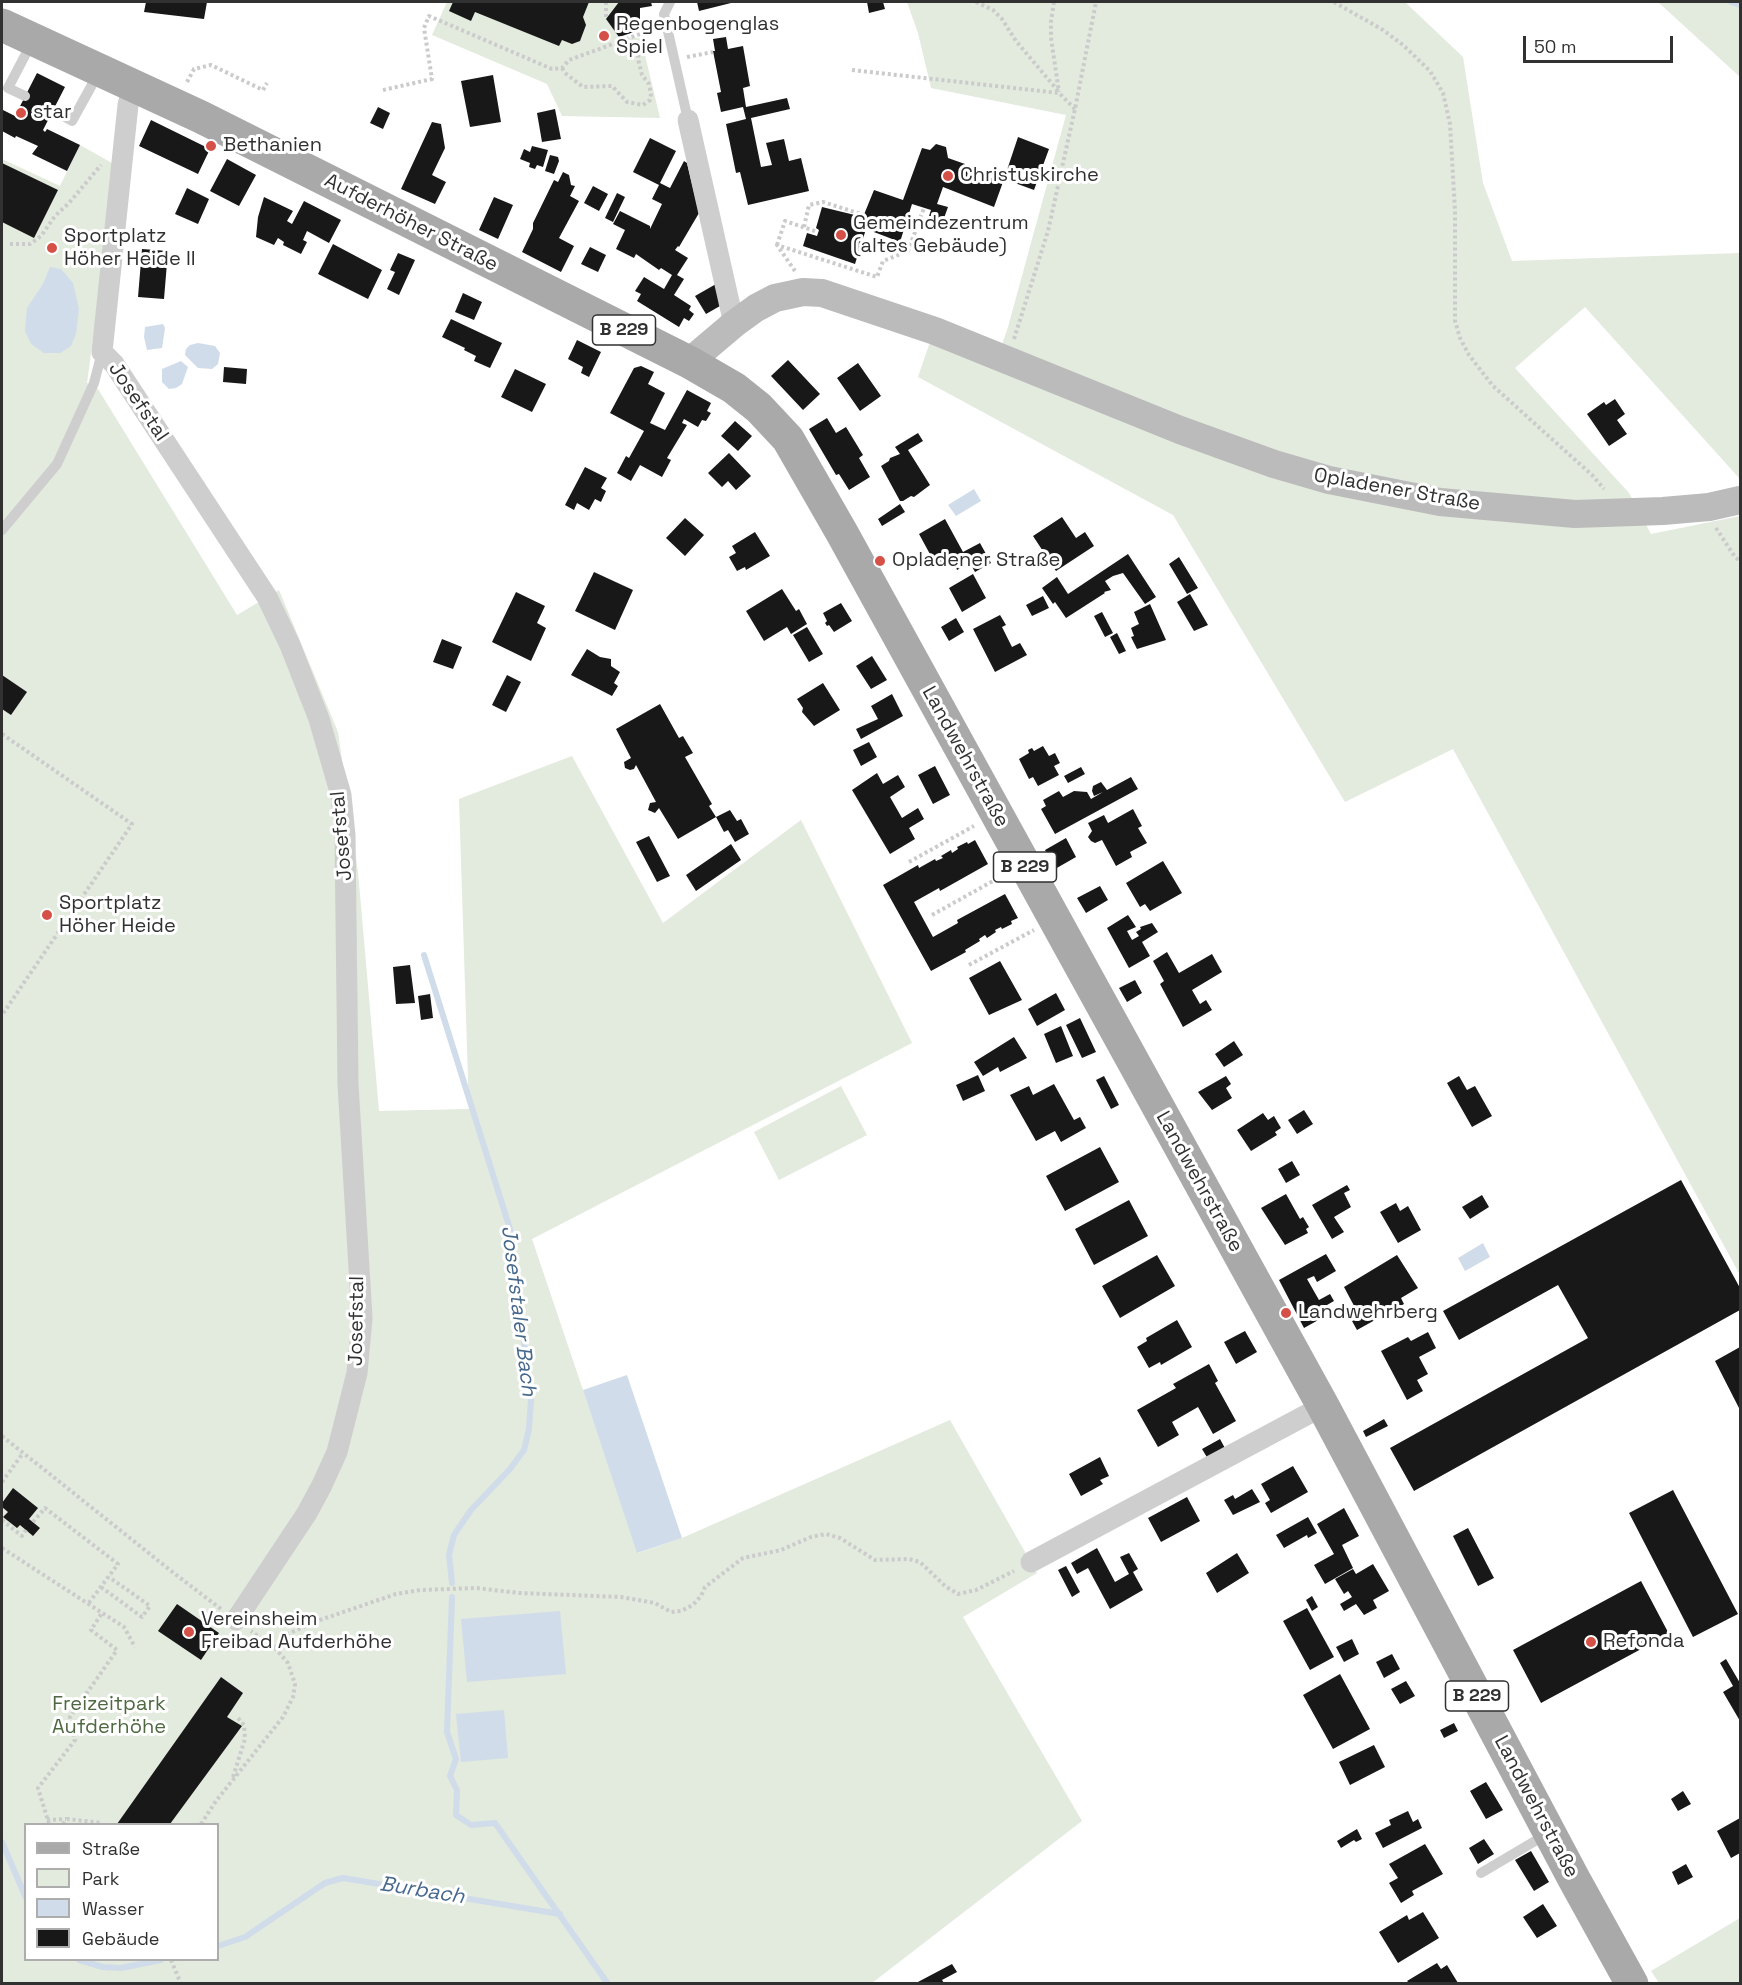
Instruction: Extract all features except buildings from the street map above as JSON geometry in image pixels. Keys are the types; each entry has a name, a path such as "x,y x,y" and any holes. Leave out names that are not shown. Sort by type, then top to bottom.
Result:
{"main road":[{"name":"Aufderhöher Straße","path":"2,25 236,134 689,362"},
{"name":"Opladener Straße","path":"689,362 756,308 776,298 803,292 822,293 935,331 1180,430 1274,464 1329,480 1452,503 1575,514 1709,507 1740,500"},
{"name":"Landwehrstraße","path":"689,362 734,388 759,408 788,439 1323,1406 1549,1833 1632,1983"}],"street":[{"name":"Josefstal","path":"133,86 128,105 102,352 118,369 267,597 290,645 319,719 341,795 345,835 348,1084 362,1318 358,1362 337,1452 322,1485 307,1513 236,1620"},
{"path":"688,120 734,324"},
{"path":"1031,1562 1323,1406"}],"lane":[{"path":"670,2 664,14 688,120"},
{"path":"25,96 8,88 33,41"},
{"path":"53,110 72,121 99,71"},
{"path":"2,530 57,465 94,383 102,352"},
{"path":"1481,1874 1549,1833"}],"path":[{"path":"606,2 606,19"},
{"path":"976,2 993,10 1002,19 1016,41 1075,109"},
{"path":"1054,2 1051,38 1059,93"},
{"path":"1012,345 1048,231 1096,2"},
{"path":"1334,2 1383,30 1402,45 1430,71 1443,93 1450,124 1455,211 1455,321 1464,346 1484,377 1592,475 1625,513"},
{"path":"384,90 432,79 424,28 429,16 552,69 562,68 569,60 666,24"},
{"path":"562,68 583,87 612,86 627,102 643,105 650,100 651,94 649,84 642,75 638,59 639,45 635,43 622,47 615,43"},
{"path":"674,59 713,52"},
{"path":"184,88 194,69 211,65 263,90 267,83"},
{"path":"852,70 1059,93"},
{"path":"9,244 30,244 41,236 55,216 69,203 125,136"},
{"path":"804,227 809,205 824,202 864,215"},
{"path":"777,245 877,277 883,261 908,251 924,208"},
{"path":"777,245 785,221 818,232"},
{"path":"777,245 799,277"},
{"path":"1709,507 1718,534 1740,561"},
{"path":"2,734 132,824 2,1015"},
{"path":"909,862 996,813"},
{"path":"932,915 1024,864"},
{"path":"969,965 1054,920"},
{"path":"2,1436 176,1576 275,1648 288,1663 295,1684 293,1697 283,1717 232,1780 202,1823"},
{"path":"2,1482 23,1453"},
{"path":"33,1522 45,1508 118,1564 88,1604"},
{"path":"2,1520 22,1536 26,1530"},
{"path":"275,1648 285,1635 320,1620 396,1594 420,1590 476,1588 519,1593 621,1597 655,1603 671,1612 681,1611 693,1605 705,1587 743,1558 781,1550 811,1537 826,1534 840,1538 875,1560 909,1559 920,1562 945,1586 958,1593 976,1590 1031,1562"},
{"path":"2,1548 124,1627 135,1647"},
{"path":"101,1587 142,1617 150,1606 109,1577"},
{"path":"102,1613 91,1630 117,1650 70,1718 75,1740 38,1788 48,1822 67,1819 102,1823"},
{"path":"232,1780 245,1738 244,1725 238,1719"},
{"path":"64,1823 67,1819"},
{"path":"171,1962 181,1983"}],"green space":[{"path":"447,2 619,2 607,20 619,37 641,38 660,118 562,116 547,84 432,35"},
{"path":"907,2 1405,2 1463,57 1483,183 1512,261 1740,253 1740,479 1585,307 1515,368 1629,493 1651,534 1740,516 1740,1275 1453,749 1345,802 1173,515 918,377 930,342 994,368 1008,327 1066,115 931,88 918,33"},
{"path":"1658,2 1740,2 1740,77"},
{"name":"Freizeitpark Aufderhöhe","path":"80,145 112,163 87,383 98,389 237,615 279,590 338,732 358,872 379,1111 469,1109 459,799 572,756 663,923 801,820 912,1043 532,1239 638,1553 682,1538 950,1420 1037,1573 963,1617 1082,1821 872,1983 2,1984 2,159 60,186"},
{"path":"841,1086 867,1135 779,1180 754,1132"},
{"path":"1740,1918 1740,1983 1659,1983 1651,1971"}],"water":[{"path":"50,267 61,269 73,283 79,309 76,334 71,346 60,353 44,353 31,344 25,331 27,308 43,284"},
{"path":"163,324 165,328 162,348 147,350 144,337 145,327"},
{"path":"198,343 215,346 220,353 218,364 212,369 198,368 185,355 190,345"},
{"path":"181,361 188,367 182,384 169,389 162,382 162,369"},
{"path":"974,489 981,501 956,516 948,505"},
{"path":"1483,1243 1490,1257 1465,1271 1458,1258"},
{"path":"627,1375 682,1538 637,1553 583,1390"},
{"path":"560,1611 566,1674 467,1682 461,1619"},
{"path":"504,1710 508,1758 461,1762 456,1714"}],"waterway":[{"path":"1731,2 1740,5"},
{"name":"Josefstaler Bach","path":"424,955 510,1229 531,1400 529,1429 524,1450 510,1469 471,1510 454,1535 449,1555 452,1583"},
{"name":"Josefstaler Bach","path":"452,1597 447,1732 456,1759 450,1776 457,1790 456,1815 471,1825 495,1823 608,1984"},
{"name":"Burbach","path":"2,1842 24,1893"},
{"name":"Burbach","path":"219,1946 245,1937 325,1883 343,1878 560,1914"},
{"name":"Burbach","path":"82,1961 103,1967 121,1968 156,1961"}],"place":[{"name":"Regenbogenglas Spiel","path":"604,36"},
{"name":"star","path":"21,113"},
{"name":"Bethanien","path":"211,146"},
{"name":"Christuskirche","path":"948,176"},
{"name":"Gemeindezentrum (altes Gebäude)","path":"841,235"},
{"name":"Sportplatz Höher Heide II","path":"52,248"},
{"name":"Opladener Straße","path":"880,561"},
{"name":"Sportplatz Höher Heide","path":"47,915"},
{"name":"Landwehrberg","path":"1286,1313"},
{"name":"Vereinsheim Freibad Aufderhöhe","path":"189,1632"},
{"name":"Refonda","path":"1591,1642"}]}
